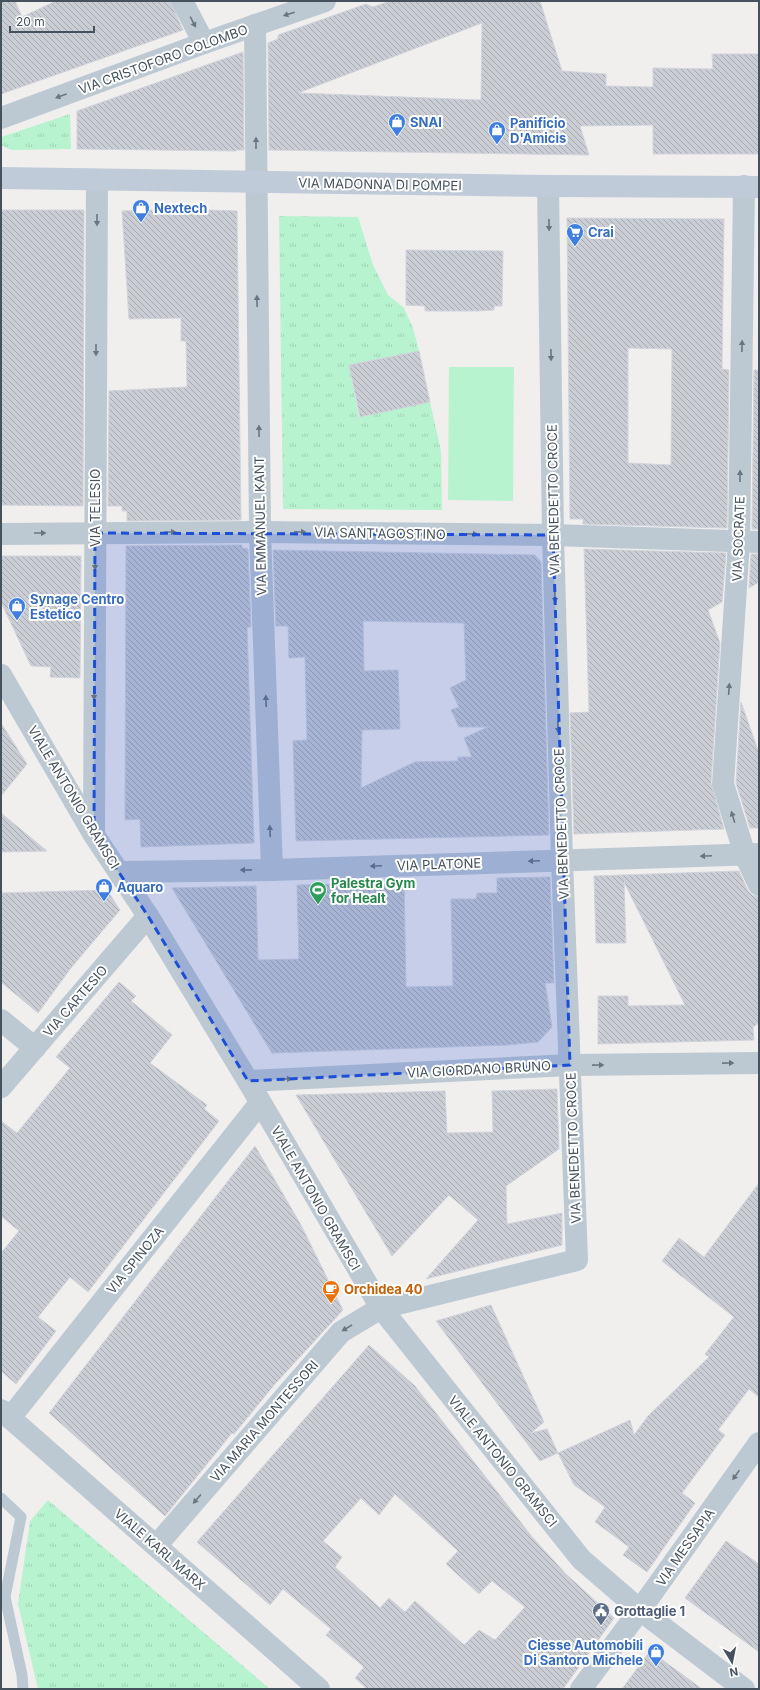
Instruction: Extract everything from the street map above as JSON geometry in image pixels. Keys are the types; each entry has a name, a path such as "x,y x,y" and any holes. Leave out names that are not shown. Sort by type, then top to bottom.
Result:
{"street":[{"path":"182,1 204,43"},
{"name":"VIA CRISTOFORO COLOMBO","path":"1,118 313,3"},
{"name":"VIA EMMANUEL KANT","path":"255,25 260,532 272,870"},
{"name":"VIA MADONNA DI POMPEI","path":"1,178 548,186 751,186"},
{"name":"VIA TELESIO","path":"94,835 97,180"},
{"name":"VIA BENEDETTO CROCE","path":"380,1308 577,1260 562,860 553,535 548,186"},
{"name":"VIA SOCRATE","path":"751,186 749,542 723,784 752,854 759,885"},
{"name":"VIA SANT'AGOSTINO","path":"1,534 260,532 553,535 749,542"},
{"name":"VIALE ANTONIO GRAMSCI","path":"1,675 94,835 148,916 248,1081 380,1308 581,1559 640,1610 744,1689"},
{"name":"VIA PLATONE","path":"120,872 272,870 752,854"},
{"name":"VIA CARTESIO","path":"1,1087 148,916"},
{"path":"1,1020 35,1048"},
{"name":"VIA GIORDANO BRUNO","path":"248,1081 570,1065 759,1063"},
{"name":"VIA SPINOZA","path":"6,1414 260,1103"},
{"name":"VIA MARIA MONTESSORI","path":"156,1546 341,1332 380,1308"},
{"name":"VIALE KARL MARX","path":"6,1414 319,1689"},
{"name":"VIA MESSAPIA","path":"581,1689 640,1610 759,1443"}],"lane":[{"path":"1,1498 21,1518 3,1599 22,1675 23,1689"}],"highlighted area":[{"path":"95,533 553,535 570,1065 248,1081 148,916 94,835"}],"green space":[{"path":"70,114 71,149 11,150 1,145 1,137"},
{"path":"279,216 358,217 373,265 388,295 404,308 413,328 419,351 349,366 359,417 430,402 441,451 442,510 283,509"},
{"path":"449,367 514,367 513,501 448,500"},
{"path":"48,1500 270,1689 38,1689 18,1604 30,1521"}],"building":[{"path":"1,1 15,1 22,17 56,1 170,1 183,30 1,94"},
{"path":"390,1 540,1 562,71 606,74 606,86 653,87 653,68 713,69 712,54 759,54 759,154 653,154 653,125 580,126 589,155 269,150 268,43 278,39 278,35 366,4 373,7","holes":["482,23 481,100 298,93"]},
{"path":"243,52 244,150 77,149 77,111"},
{"path":"182,209 237,211 241,520 127,521 127,511 122,511 122,506 108,506 109,391 187,387 186,341 181,341 181,318 129,319 122,211"},
{"path":"1,210 84,210 83,506 1,505"},
{"path":"567,218 724,219 722,369 729,370 727,528 583,524 583,519 570,519","holes":["628,348 672,349 671,465 628,463"]},
{"path":"406,250 503,251 502,306 494,306 494,310 425,311 425,306 406,305"},
{"path":"419,351 430,402 360,417 349,365"},
{"path":"754,370 759,370 759,529 752,529"},
{"path":"242,545 242,548 248,549 251,627 247,627 254,843 141,847 140,819 125,820 126,546"},
{"path":"584,549 726,553 722,602 708,610 720,643 711,783 724,829 574,834 570,713 589,712"},
{"path":"273,550 535,555 541,562 549,835 296,841 293,741 307,740 305,657 289,658 288,626 276,626","holes":["363,621 464,623 466,680 450,688 459,707 451,710 459,727 488,727 464,738 472,757 458,757 458,761 415,762 361,788 362,730 400,729 398,670 364,671"]},
{"path":"751,554 759,554 759,582 749,588"},
{"path":"1,556 81,556 80,678 50,677 51,667 31,666 1,602"},
{"path":"741,702 759,753 759,828 750,828 736,783"},
{"path":"1,723 27,764 1,796"},
{"path":"1,813 47,851 1,852"},
{"path":"739,871 748,891 752,895 759,897 759,1023 753,1027 754,1040 598,1044 598,996 628,996 628,1006 685,1005 624,882 626,943 596,943 594,876"},
{"path":"550,877 554,983 545,983 552,1027 538,1042 507,1045 272,1053 172,888 256,886 258,960 299,959 297,885 404,883 406,987 453,986 451,899 476,899 477,893 497,893 497,878"},
{"path":"107,890 120,910 71,968 38,1013 1,982 1,893"},
{"path":"119,982 136,996 131,1001 172,1035 150,1063 207,1105 204,1109 219,1121 88,1292 70,1277 38,1317 56,1331 16,1384 1,1371 1,1253 19,1231 1,1216 1,1121 17,1133 70,1068 56,1057"},
{"path":"557,1089 559,1149 506,1186 507,1224 562,1213 562,1245 426,1279 478,1220 449,1195 392,1256 296,1095 445,1091 447,1133 493,1132 492,1091"},
{"path":"255,1146 301,1225 343,1310 275,1384 234,1434 232,1433 165,1516 49,1413"},
{"path":"759,1183 759,1397 749,1389 718,1430 725,1435 682,1493 695,1503 647,1572 623,1555 629,1547 595,1522 605,1507 574,1485 558,1453 630,1420 634,1435 648,1416 709,1357 705,1354 734,1317 662,1261 679,1238 704,1257"},
{"path":"491,1305 544,1422 531,1433 547,1429 558,1453 540,1461 436,1321"},
{"path":"369,1345 415,1386 533,1538 566,1574 614,1618 563,1689 367,1689 355,1678 364,1667 326,1635 331,1629 283,1589 270,1605 197,1542","holes":["395,1494 458,1551 446,1564 479,1594 492,1581 525,1607 495,1640 479,1630 464,1645 415,1601 405,1612 389,1598 380,1608 335,1567 342,1557 323,1541 361,1498 379,1515"]},
{"path":"726,1541 759,1564 759,1652 685,1598"},
{"path":"650,1651 664,1661 702,1689 622,1689"}],"place":[{"name":"SNAI","path":"397,137"},
{"name":"Panificio D'Amicis","path":"497,145"},
{"name":"Nextech","path":"141,223"},
{"name":"Crai","path":"575,247"},
{"name":"Synage Centro Estetico","path":"17,621"},
{"name":"Aquaro","path":"104,902"},
{"name":"Palestra Gym for Healt","path":"318,905"},
{"name":"Orchidea 40","path":"331,1304"},
{"name":"Grottaglie 1","path":"601,1626"},
{"name":"Ciesse Automobili Di Santoro Michele","path":"656,1667"}]}
